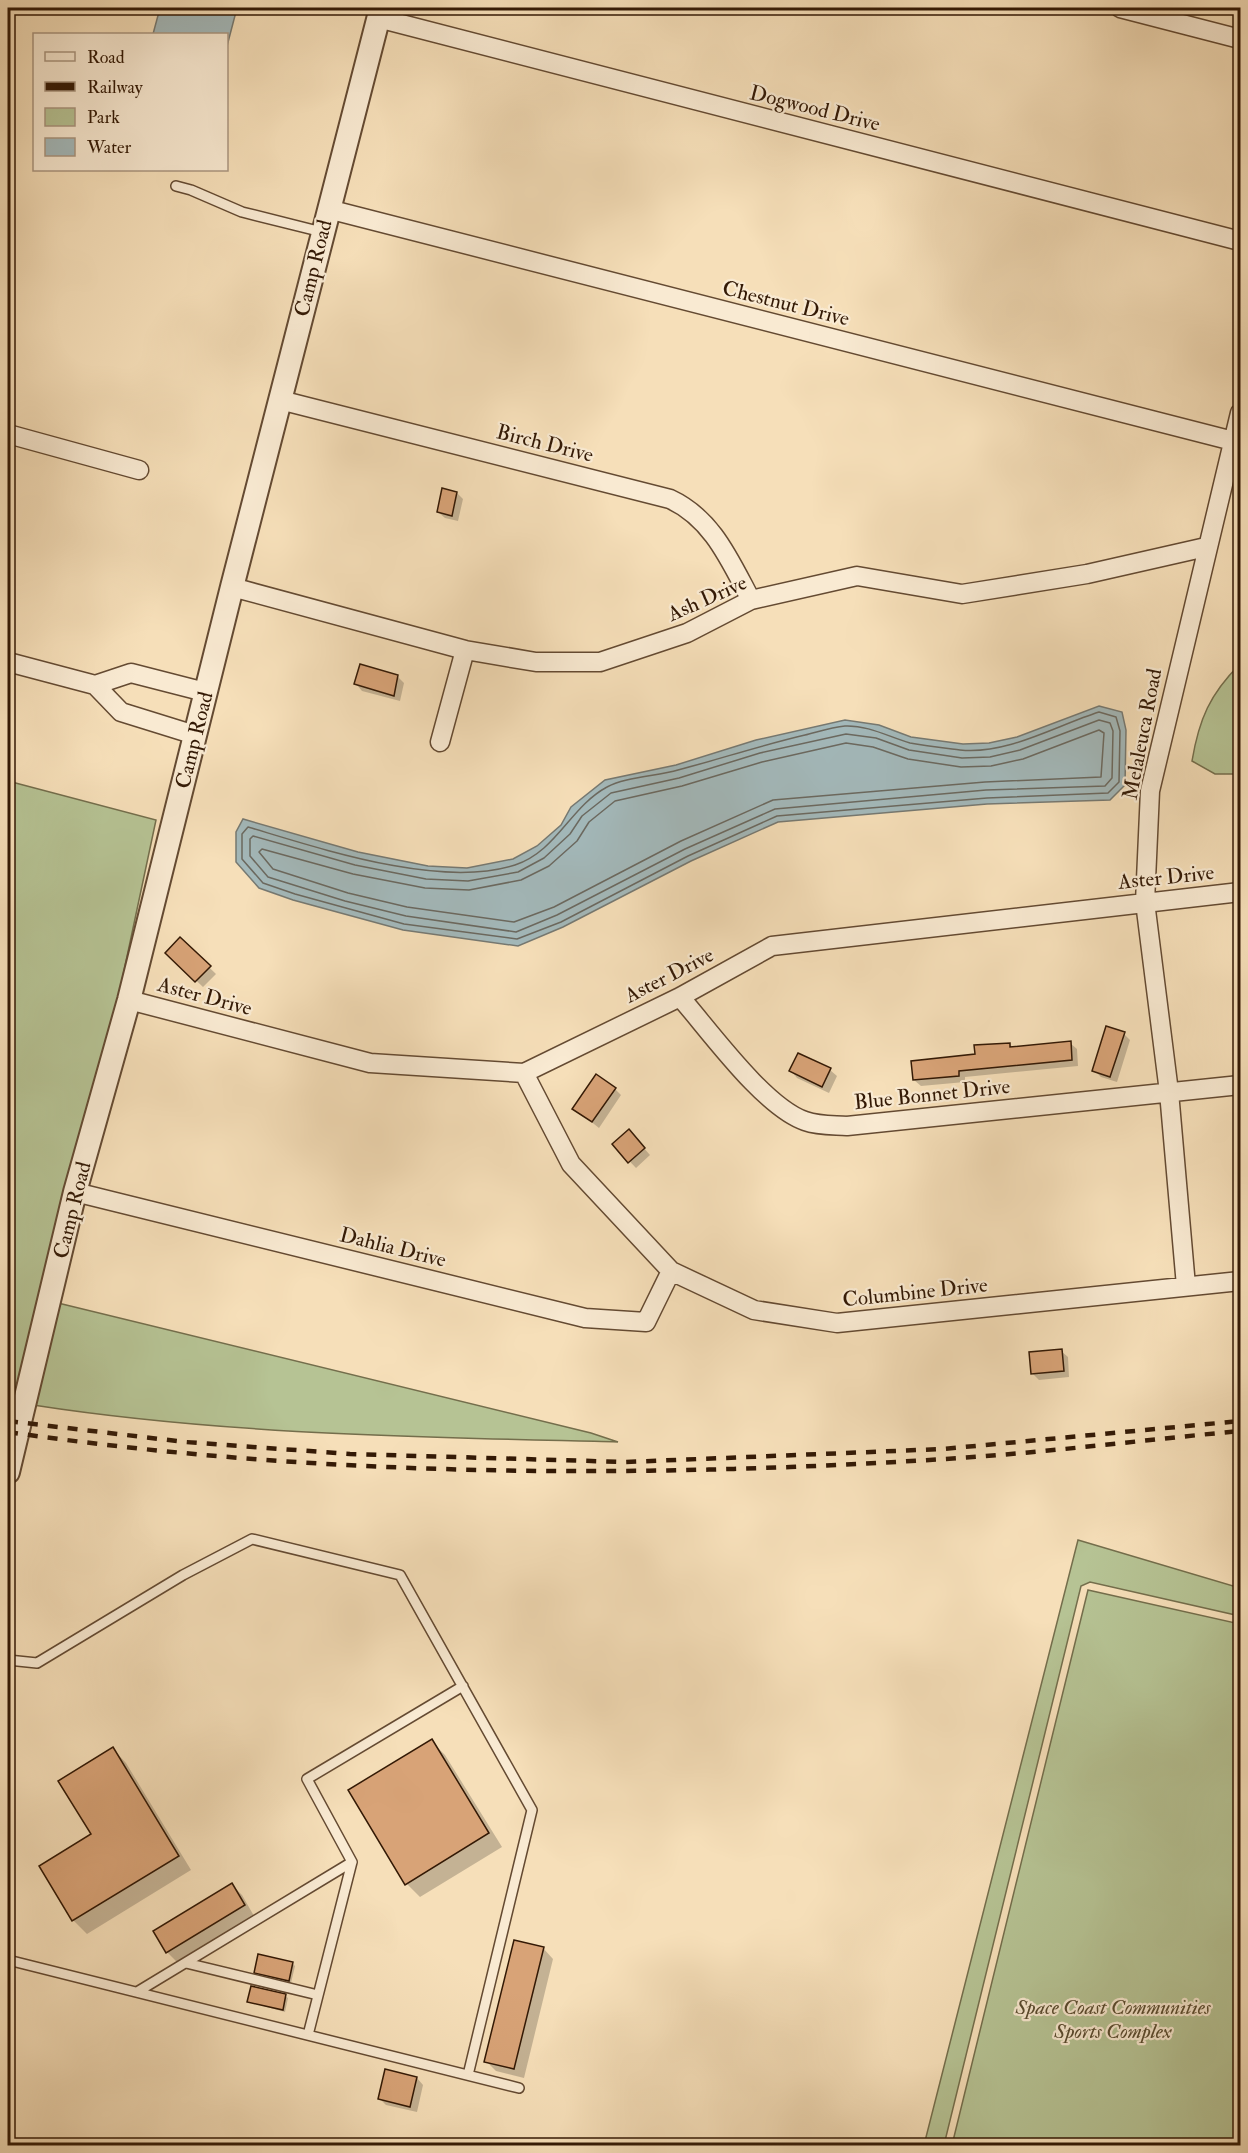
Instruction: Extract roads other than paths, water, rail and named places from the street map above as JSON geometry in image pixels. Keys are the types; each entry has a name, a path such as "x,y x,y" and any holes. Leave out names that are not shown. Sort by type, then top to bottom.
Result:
{"street":[{"path":"1120,8 1240,39"},
{"name":"Camp Road","path":"8,1472 75,1192 129,1000 231,587 379,13"},
{"name":"Dogwood Drive","path":"379,13 1240,241"},
{"name":"Chestnut Drive","path":"328,209 1233,441"},
{"name":"Birch Drive","path":"280,400 670,499 696,513 707,525 751,600"},
{"name":"Melaleuca Road","path":"1186,1286 1168,1092 1145,902 1150,791 1206,547 1240,412"},
{"path":"8,434 139,470"},
{"name":"Ash Drive","path":"231,587 465,650 536,662 600,662 687,633 751,600 857,576 962,594 1087,574 1206,547"},
{"path":"440,742 465,650"},
{"path":"8,662 95,685 122,712 195,735"},
{"path":"95,685 131,673 205,692"},
{"name":"Aster Drive","path":"129,1000 370,1063 524,1073 680,997 772,946 1240,892"},
{"name":"Blue Bonnet Drive","path":"680,997 766,1094 803,1120 822,1125 847,1126 1240,1085"},
{"name":"Columbine Drive","path":"524,1073 571,1164 671,1271 754,1310 837,1323 1240,1281"},
{"name":"Dahlia Drive","path":"75,1192 585,1318 646,1322 671,1271"}],"lane":[{"path":"177,186 242,212 322,232"},
{"path":"8,1660 37,1663 183,1575 252,1539 400,1575 532,1810 468,2075"},
{"path":"308,2035 352,1862 307,1779 464,1686"},
{"path":"137,1992 352,1862"},
{"path":"8,1960 519,2088"},
{"path":"186,1963 318,1995"}],"water":[{"path":"160,8 237,8 228,42 228,33 153,33"},
{"path":"1099,706 1122,712 1126,730 1125,785 1110,800 987,804 778,822 691,861 563,927 518,946 403,930 293,900 259,888 236,862 236,832 243,819 358,852 428,866 467,868 513,859 537,846 561,825 571,807 605,780 676,765 756,740 845,720 879,725 911,737 963,744 989,743 1017,737"}],"railway":[{"path":"8,1421 185,1442 350,1454 626,1462 943,1449 1240,1421"},
{"path":"8,1432 124,1447 358,1466 592,1471 710,1470 944,1459 1240,1431"}],"park label":[{"name":"Space Coast Communities Sports Complex","path":"1113,2019"}]}
